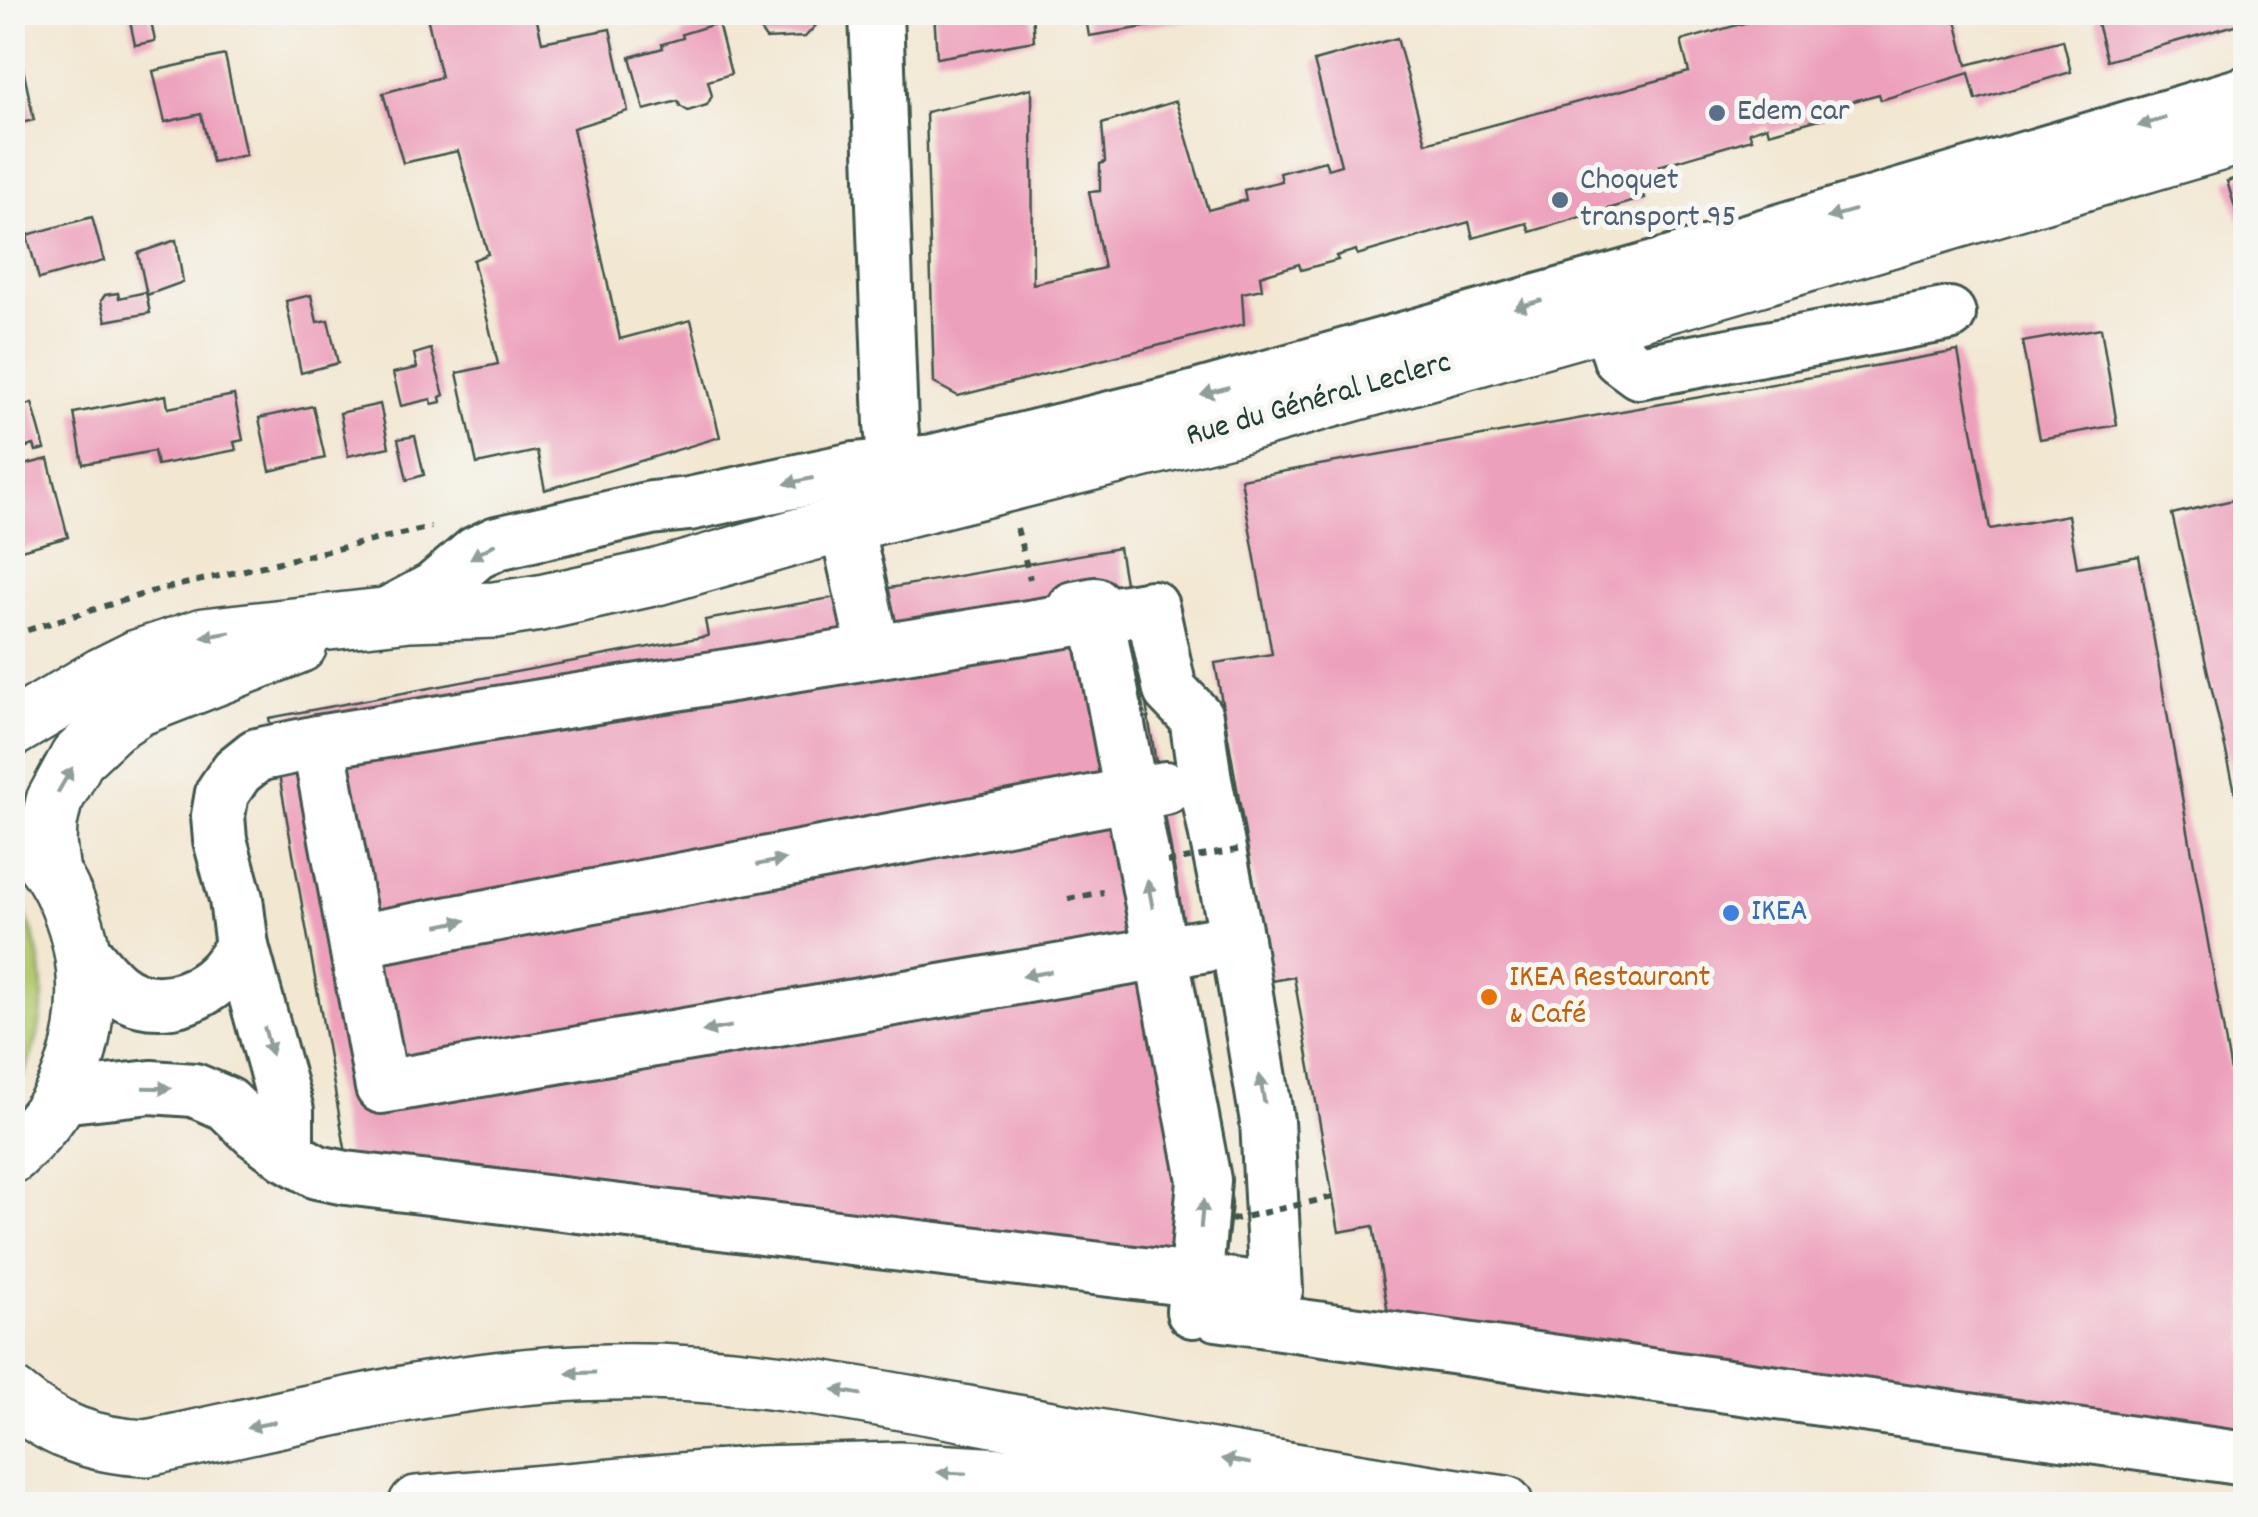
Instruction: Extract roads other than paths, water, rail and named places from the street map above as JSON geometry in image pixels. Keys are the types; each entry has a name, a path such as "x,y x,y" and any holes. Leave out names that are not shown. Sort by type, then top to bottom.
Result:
{"main road":[{"name":"Rue du Général Leclerc","path":"12,729 137,658 204,636 410,614 495,610 540,604 658,577 846,525 900,488 1237,426 2246,134"},
{"name":"Rue du Général Leclerc","path":"52,874 49,823 54,801 78,758 112,725 138,708 283,650 382,617"},
{"path":"12,829 52,874 71,911 83,952 87,989 84,1026 75,1062 60,1097 36,1132 12,1156"},
{"path":"12,1396 31,1412 88,1440 117,1447 147,1448 402,1394 528,1374 612,1372 716,1377 792,1383 1340,1480 1505,1504"},
{"path":"416,1504 760,1474 899,1470 1039,1478 1294,1504"}],"street":[{"path":"876,12 891,424 900,488"},
{"path":"900,488 932,462 1188,399 1641,272 2246,93"},
{"path":"1609,321 1620,358 1639,372 1950,314"},
{"path":"382,617 434,589 476,553 497,543 651,508 689,504 854,469 900,488"},
{"path":"846,525 874,652"},
{"path":"83,952 112,985 140,1001 173,1002 201,991 222,974 239,923 196,842 194,807 198,788 223,750 255,731 292,724 326,730 1095,604 1204,1180 1194,1311"},
{"path":"1152,607 1170,690 1196,717 1237,940 1267,1121 1276,1290 366,1180 302,1163 220,840 218,816 222,793 237,771 257,755 1152,607"},
{"path":"318,742 382,1087 1237,940"},
{"path":"356,941 1205,780"},
{"path":"60,1097 151,1087 194,1090 226,1104 256,1132 337,1192 2246,1460"}],"place":[{"name":"Edem car","path":"1717,113"},
{"name":"Choquet transport 95","path":"1560,200"},
{"name":"IKEA","path":"1731,913"},
{"name":"IKEA Restaurant & Café","path":"1489,997"}]}
